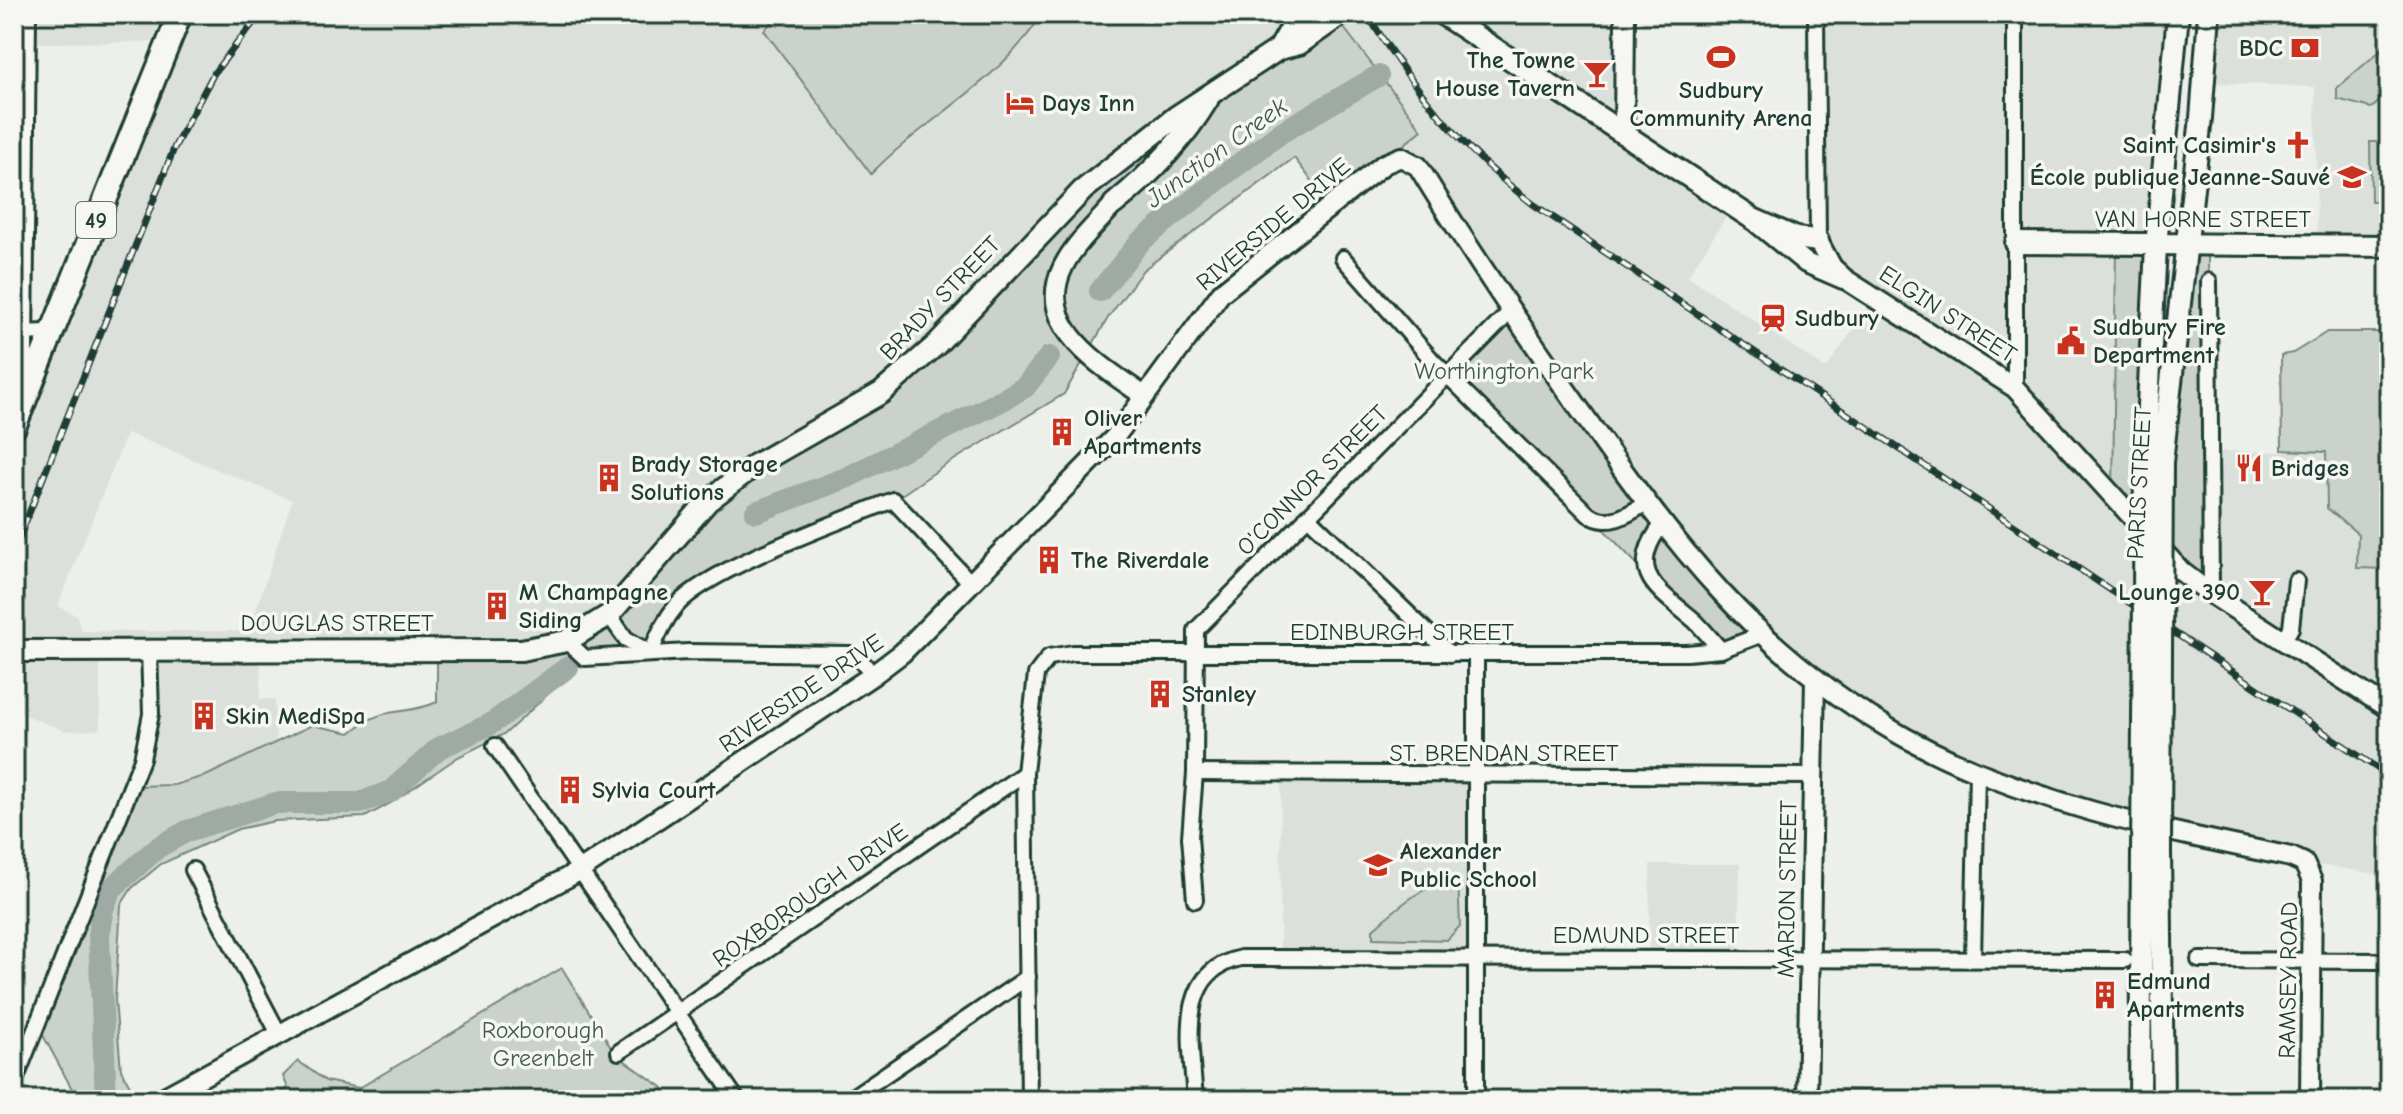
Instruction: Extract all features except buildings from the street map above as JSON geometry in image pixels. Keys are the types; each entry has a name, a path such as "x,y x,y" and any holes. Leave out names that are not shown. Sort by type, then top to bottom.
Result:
{"main road":[{"name":"49","path":"14,427 180,14"},
{"name":"BRADY STREET","path":"1279,49 1290,30 1312,14"},
{"path":"1442,14 1753,219 1786,234 1818,241"},
{"name":"PARIS STREET","path":"2140,1100 2151,851 2156,246 2178,14"},
{"name":"PARIS STREET","path":"2153,464 2186,246 2209,14"},
{"name":"BRADY STREET","path":"567,641 609,615 708,501 755,465 881,393 935,346 1057,214 1126,155 1279,49 1299,44 1336,18"},
{"path":"1114,204 1164,157 1195,121 1212,93"},
{"path":"1114,204 1129,172 1126,155"},
{"name":"VAN HORNE STREET","path":"2016,243 2389,246"},
{"name":"DOUGLAS STREET","path":"14,651 521,650 567,641"},
{"name":"PARIS STREET","path":"2151,851 2163,1100"}],"street":[{"path":"28,14 20,157 20,333 29,388"},
{"path":"1624,133 1625,14"},
{"path":"1816,14 1818,241"},
{"path":"2015,14 2015,388"},
{"name":"RIVERSIDE DRIVE","path":"159,1100 581,870 902,653 1115,437 1221,293 1384,164 1406,157 1418,166 1511,311"},
{"path":"1114,204 1063,267 1058,279 1058,309 1065,328 1083,352 1144,396"},
{"path":"1753,219 1806,263 1845,279"},
{"name":"ELGIN STREET","path":"1818,241 1832,267 1845,279 2015,388 2182,572 2389,709"},
{"path":"1343,258 1447,375 1597,520 1611,520 1646,503"},
{"path":"2209,281 2211,594"},
{"path":"1511,311 1662,525 1717,591 1815,678 1907,738 1977,772 1973,959"},
{"name":"O'CONNOR STREET","path":"1195,900 1190,837 1195,773 1195,637 1200,623 1511,311"},
{"path":"20,333 50,332"},
{"path":"651,653 664,624 692,592 796,540 893,500 970,582"},
{"path":"1307,516 1450,654"},
{"path":"1662,525 1647,548 1646,573 1652,583 1721,650"},
{"path":"2284,640 2291,628 2296,581"},
{"path":"609,615 626,639 651,653"},
{"name":"EDINBURGH STREET","path":"1025,773 1034,687 1041,665 1049,657 1073,653 1476,654 1721,650 1763,634"},
{"path":"567,641 585,658 651,653 850,654 858,657 873,675"},
{"path":"14,1083 142,759 151,714 149,649"},
{"path":"1476,654 1476,1100"},
{"name":"MARION STREET","path":"1807,1100 1815,678"},
{"path":"495,746 737,1100"},
{"name":"RAMSEY ROAD","path":"1977,772 2118,820 2291,857 2304,863 2312,881 2310,1100"},
{"path":"1025,773 1029,1100"},
{"name":"ROXBOROUGH DRIVE","path":"619,1052 1025,773"},
{"name":"ST. BRENDAN STREET","path":"1195,773 1812,776"},
{"path":"193,870 280,1036"},
{"name":"EDMUND STREET","path":"1195,1100 1192,1004 1197,987 1215,967 1241,958 1477,956 2125,960"},
{"path":"2199,960 2389,961"},
{"path":"848,1100 1028,977"}],"shaded area":[{"path":"14,14 780,14 765,29 871,174 1005,61 1029,35 1042,14 1310,14 946,333 648,569 566,640 261,648 260,699 275,699 276,741 209,775 152,787 133,786 142,760 150,648 100,649 100,730 65,731 14,711 14,246 27,246 27,331 52,331 169,42 29,43 28,66 14,66","holes":["127,433 292,500 249,631 81,631 77,616 58,606"]},
{"path":"1331,14 1625,14 1625,132 1734,205 1688,276 1826,369 1876,296 1846,278 1819,240 1817,14 2176,14 2155,245 2114,288 2113,496 2134,518 2209,451 2327,452 2327,508 2358,534 2385,569 2389,641 2389,876 2305,863 2074,806 1884,723 1717,591 1404,145 1421,130"},
{"path":"2218,14 2389,14 2389,29 2380,51 2337,87 2337,99 2380,103 2389,85 2389,245 2317,245 2315,87 2215,83"},
{"name":"Alexander Public School","path":"1281,775 1476,776 1476,955 1280,956"},
{"path":"1650,864 1740,864 1738,956 1649,955"}],"green space":[{"path":"780,14 1042,14 1006,60 871,174 764,30"},
{"path":"1341,24 1422,130 1330,204 1294,158 1143,270 1108,318 1064,394 894,500 692,593 651,654 586,659 506,733 458,757 365,817 275,821 238,829 161,864 132,888 121,905 115,1000 121,1070 138,1100 78,1100 38,1026 133,786 174,785 208,775 312,725 350,733 375,717 437,702 437,649 520,649 593,626 690,517 859,406 1175,116"},
{"path":"2389,29 2390,73 2385,93 2371,108 2337,99 2337,88 2380,51"},
{"path":"2370,142 2389,142 2389,201 2371,201"},
{"path":"2197,244 2208,246 2209,451 2217,591 2169,547 2169,453"},
{"path":"2116,245 2155,245 2134,460 2134,518 2113,496"},
{"name":"Worthington Park","path":"1511,309 1646,501 1763,632 1719,650 1589,514 1447,374"},
{"path":"2327,332 2389,332 2389,611 2386,611 2385,569 2357,568 2358,534 2327,508 2326,452 2282,450 2281,355 2293,353"},
{"path":"1458,878 1460,926 1447,940 1373,938 1373,929 1412,898 1433,885"},
{"name":"Roxborough Greenbelt","path":"562,968 615,1054 662,1087 670,1100 271,1100 288,1088 283,1076 298,1061 326,1081 359,1088"},
{"path":"1822,1089 1913,1091 1913,1100 1821,1100"}],"waterway":[{"name":"Junction Creek","path":"1100,291 1140,242 1227,173 1282,132 1378,76"},
{"name":"Junction Creek","path":"756,512 846,478 1001,401 1025,387 1049,357"},
{"name":"Junction Creek","path":"106,1100 99,935 102,912 110,890 157,848 187,831 276,803 360,803 391,791 439,748 491,724 568,667"}],"railway":[{"path":"14,551 175,146 214,73 260,14"},
{"path":"1367,14 1402,68 1441,117 1484,163 1533,204 2389,776"}],"place":[{"name":"BDC","path":"2305,48"},
{"name":"Sudbury Community Arena","path":"1721,57"},
{"name":"The Towne House Tavern","path":"1597,74"},
{"name":"Days Inn","path":"1020,103"},
{"name":"Saint Casimir's","path":"2298,145"},
{"name":"École publique Jeanne-Sauvé","path":"2352,177"},
{"name":"Sudbury","path":"1773,318"},
{"name":"Sudbury Fire Department","path":"2071,341"},
{"name":"Oliver Apartments","path":"1062,432"},
{"name":"Bridges","path":"2249,468"},
{"name":"Brady Storage Solutions","path":"609,478"},
{"name":"The Riverdale","path":"1049,560"},
{"name":"Lounge 390","path":"2262,592"},
{"name":"M Champagne Siding","path":"497,606"},
{"name":"Stanley","path":"1160,694"},
{"name":"Skin MediSpa","path":"204,716"},
{"name":"Sylvia Court","path":"570,790"},
{"name":"Alexander Public School","path":"1378,865"},
{"name":"Edmund Apartments","path":"2105,995"}]}
